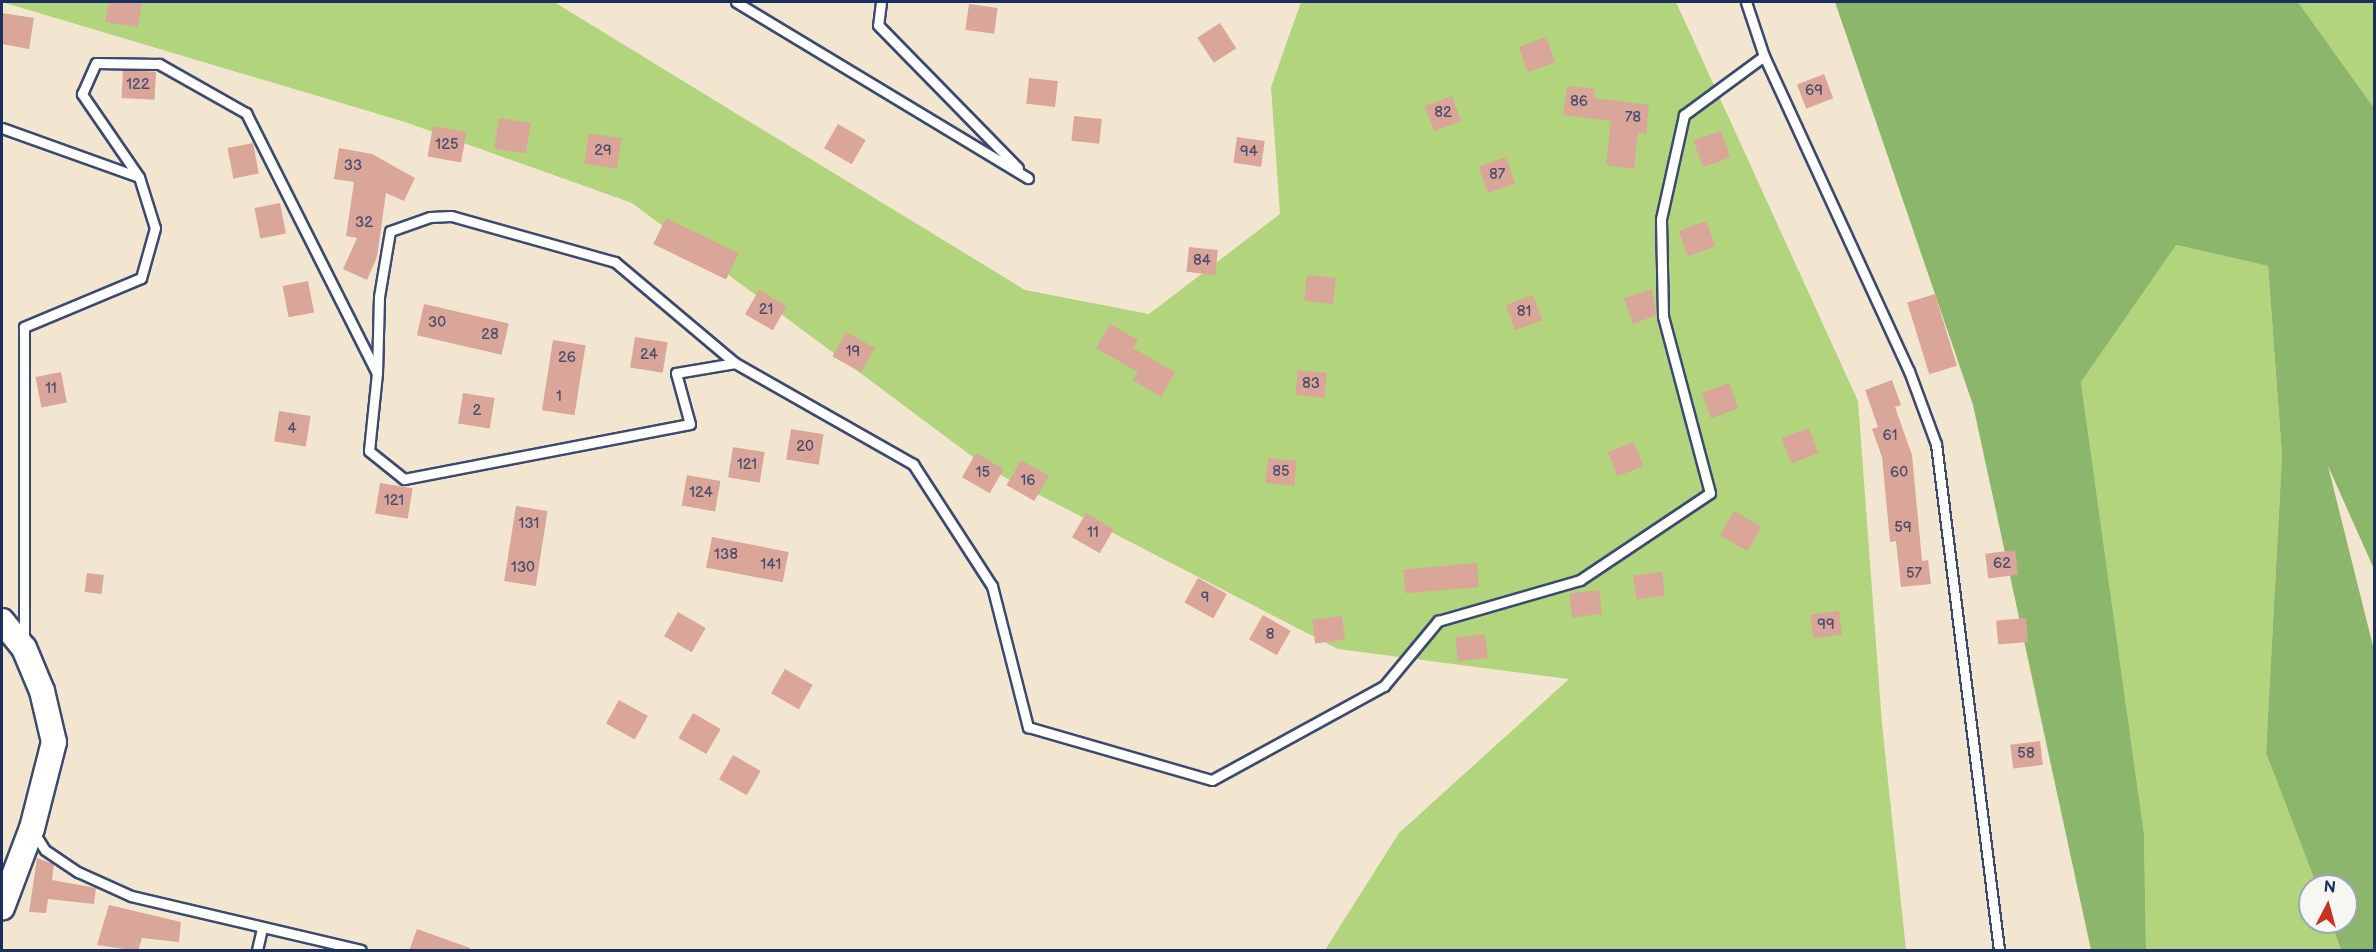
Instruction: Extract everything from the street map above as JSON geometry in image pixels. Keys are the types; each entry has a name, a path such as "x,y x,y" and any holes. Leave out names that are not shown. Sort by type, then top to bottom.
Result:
{"street":[{"path":"2,621 24,648 42,691 54,742 32,828 2,908"}],"lane":[{"path":"736,2 1028,178 878,25 881,2"},
{"path":"1746,2 1764,56 1908,371 1936,444 1999,951"},
{"path":"735,363 676,373 690,424 404,479 369,451 377,373 379,297 390,231 441,216 615,262 735,363 913,464 992,586 1028,727 1212,780 1384,686 1438,621 1580,579 1710,493 1663,316 1661,219 1684,115 1764,56"},
{"path":"24,648 24,327 141,278 155,228 139,177 82,94 96,63 159,64 246,113 377,373"},
{"path":"2,128 139,177"},
{"path":"32,828 45,850 131,896 361,951"},
{"path":"257,951 262,929"}],"green space":[{"path":"2,2 554,2 1025,290 1149,314 1280,214 1271,87 1301,2 1676,2 1858,401 1882,724 1906,950 1325,950 1399,833 1569,679 1338,649 989,469 632,203 405,122"},
{"path":"1835,2 2298,2 2374,108 2374,569 2328,466 2374,650 2374,950 2341,950 2335,934 2358,934 2358,874 2312,874 2266,753 2282,456 2268,266 2176,245 2081,382 2144,834 2146,950 2091,950 1973,405"},
{"path":"2298,2 2374,2 2374,108"},
{"path":"2175,245 2268,266 2282,456 2266,753 2312,874 2298,874 2298,934 2335,934 2341,950 2146,950 2144,834 2081,382"}],"building":[{"path":"109,2 142,2 138,27 105,22"},
{"path":"969,4 998,8 994,34 965,30"},
{"path":"2,13 34,18 29,49 2,44"},
{"path":"1220,23 1236,48 1214,63 1197,38"},
{"path":"1546,37 1555,62 1528,72 1519,47"},
{"path":"123,70 156,72 154,100 122,98"},
{"path":"1824,74 1833,98 1806,109 1797,84"},
{"path":"1029,78 1058,81 1055,107 1026,104"},
{"path":"1567,86 1595,89 1594,98 1649,105 1646,134 1638,133 1634,169 1606,165 1611,121 1563,115"},
{"path":"1452,96 1461,121 1434,131 1425,106"},
{"path":"1074,116 1102,119 1099,144 1071,141"},
{"path":"499,118 531,123 526,154 494,149"},
{"path":"838,124 866,140 852,164 824,148"},
{"path":"433,126 466,132 461,162 428,157"},
{"path":"1721,131 1730,157 1703,167 1694,140"},
{"path":"589,133 622,138 617,169 584,164"},
{"path":"1237,137 1265,141 1261,167 1233,163"},
{"path":"253,143 259,173 233,178 227,148"},
{"path":"339,148 372,154 415,178 404,201 386,193 377,257 367,280 343,269 357,238 346,236 354,182 334,179"},
{"path":"1506,157 1515,183 1488,193 1479,166"},
{"path":"280,203 286,233 260,238 254,208"},
{"path":"666,218 739,254 726,280 653,244"},
{"path":"1706,221 1715,246 1688,256 1679,231"},
{"path":"1189,247 1218,250 1215,275 1186,272"},
{"path":"1307,275 1336,278 1333,304 1304,301"},
{"path":"308,281 314,312 289,317 282,286"},
{"path":"1652,289 1656,315 1633,324 1624,298"},
{"path":"759,290 787,306 773,330 745,314"},
{"path":"1935,294 1957,366 1929,374 1907,302"},
{"path":"1533,295 1542,320 1515,330 1506,305"},
{"path":"424,304 509,324 502,355 417,335"},
{"path":"1110,324 1138,340 1133,348 1175,372 1161,397 1133,380 1138,372 1096,348"},
{"path":"846,332 875,348 861,372 832,356"},
{"path":"635,337 668,342 663,373 630,368"},
{"path":"553,340 586,345 574,415 542,410"},
{"path":"1298,370 1327,373 1324,398 1295,395"},
{"path":"61,372 67,402 41,407 35,377"},
{"path":"1892,380 1901,405 1895,407 1912,455 1922,561 1928,560 1931,584 1901,587 1896,541 1890,542 1882,457 1872,429 1878,427 1865,390"},
{"path":"1729,383 1738,408 1711,418 1702,393"},
{"path":"463,393 495,398 490,429 458,424"},
{"path":"279,411 311,416 306,447 274,442"},
{"path":"1809,428 1818,453 1791,463 1782,438"},
{"path":"791,429 824,434 819,465 786,460"},
{"path":"1634,442 1643,466 1617,476 1608,452"},
{"path":"733,447 765,452 760,483 728,478"},
{"path":"976,453 1004,469 990,493 962,477"},
{"path":"1268,458 1297,461 1294,486 1265,483"},
{"path":"1021,460 1049,476 1034,501 1006,485"},
{"path":"687,475 720,481 715,511 682,506"},
{"path":"380,483 413,488 408,519 375,514"},
{"path":"516,506 548,511 536,586 504,581"},
{"path":"1734,511 1762,527 1748,551 1720,535"},
{"path":"1086,513 1114,529 1100,553 1072,537"},
{"path":"712,537 789,552 783,582 706,567"},
{"path":"2015,550 2018,575 1988,578 1985,554"},
{"path":"1477,563 1479,587 1405,593 1403,569"},
{"path":"1662,572 1665,596 1636,599 1633,576"},
{"path":"87,573 104,575 102,594 85,592"},
{"path":"1198,578 1227,594 1213,618 1184,602"},
{"path":"1599,590 1602,614 1572,617 1569,594"},
{"path":"1839,611 1842,635 1813,638 1810,615"},
{"path":"678,612 706,628 692,652 664,636"},
{"path":"1263,615 1291,631 1277,655 1249,639"},
{"path":"1342,616 1345,640 1315,643 1312,620"},
{"path":"2026,618 2028,642 1998,645 1996,621"},
{"path":"1485,634 1488,658 1458,661 1455,638"},
{"path":"785,669 813,685 799,709 771,693"},
{"path":"619,700 648,716 635,740 606,724"},
{"path":"693,713 721,729 706,754 678,738"},
{"path":"2040,741 2043,765 2013,768 2010,745"},
{"path":"733,755 761,771 747,795 719,779"},
{"path":"37,858 54,864 52,880 96,888 94,904 48,899 46,913 29,912"},
{"path":"109,905 181,922 179,942 142,938 138,951 97,945"},
{"path":"417,929 470,948 470,951 409,951"}]}
